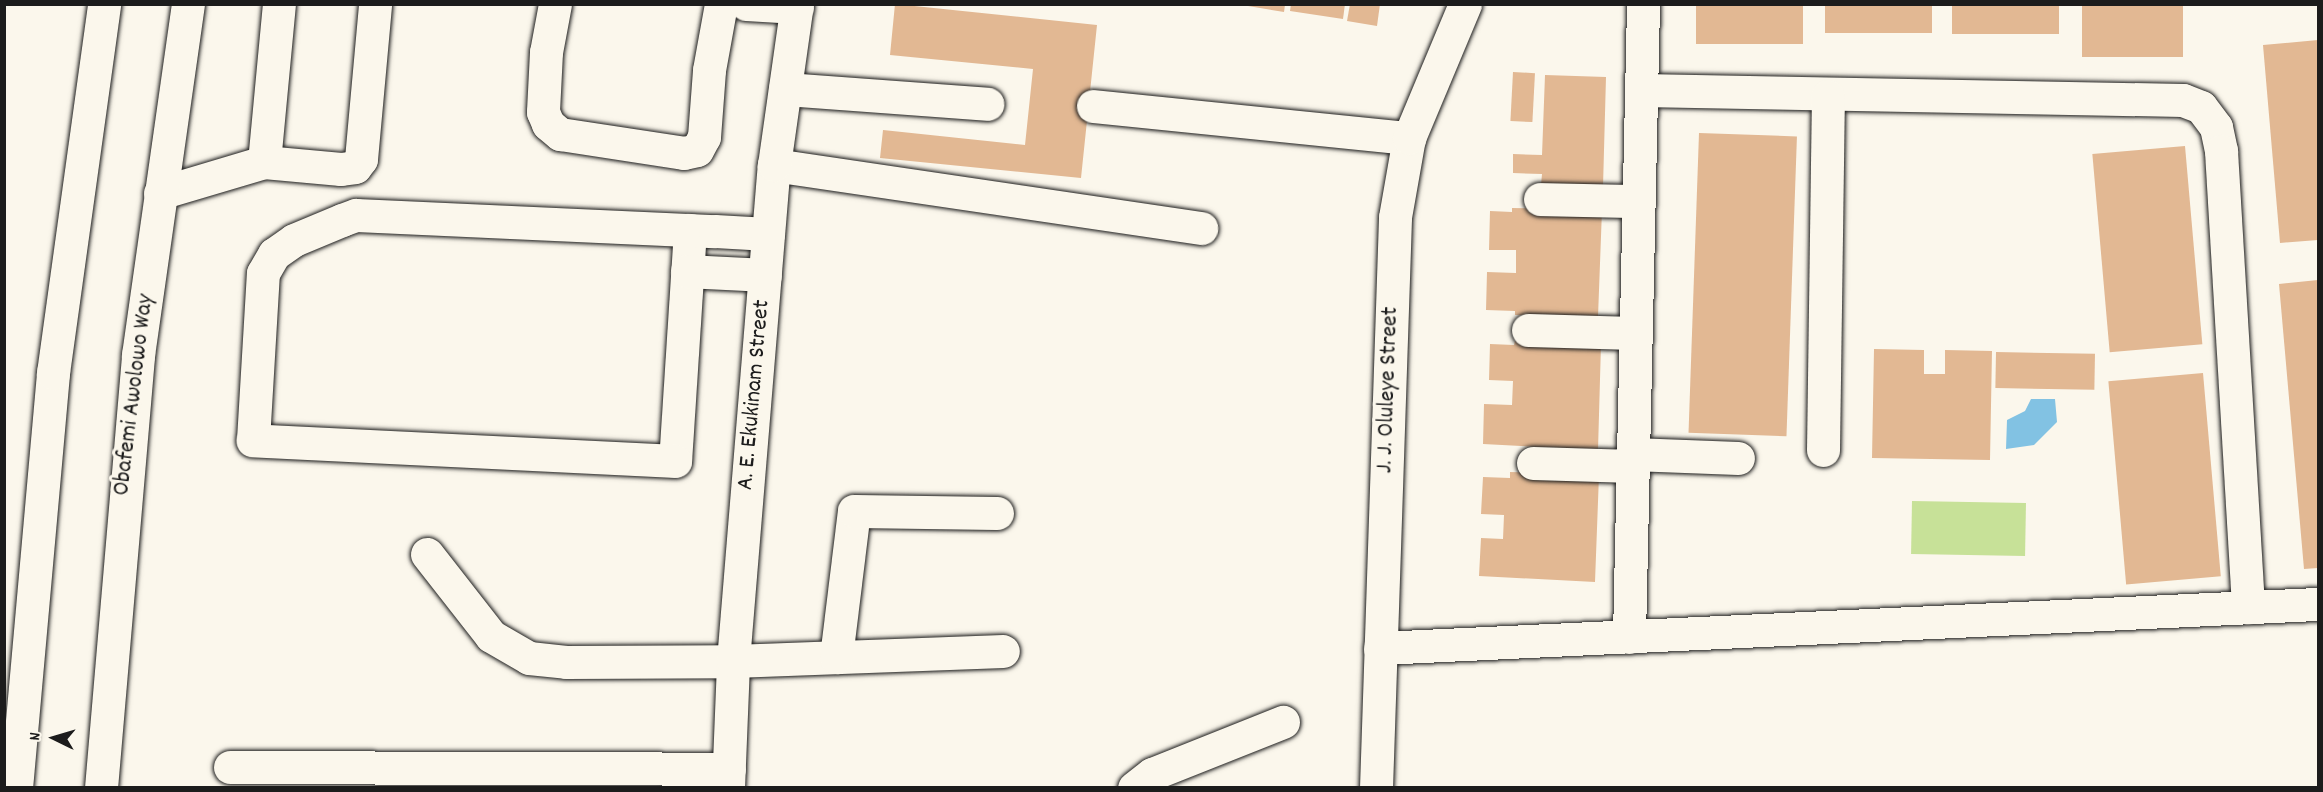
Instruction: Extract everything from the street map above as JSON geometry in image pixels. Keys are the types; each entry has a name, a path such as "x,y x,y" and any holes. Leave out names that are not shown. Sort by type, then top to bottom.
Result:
{"street":[{"path":"16,788 53,373 70,226 104,4"},
{"name":"Obafemi Awolowo Way","path":"100,788 123,495 160,193 188,4"},
{"path":"264,162 279,4"},
{"path":"160,193 264,162 341,170 355,167 361,159 375,4"},
{"path":"555,4 546,52 543,112 548,124 560,135 684,153 697,150 704,137 709,70 721,4"},
{"path":"747,4 797,6"},
{"name":"J. J. Oluleye Street","path":"1376,788 1395,217 1409,138 1465,4"},
{"path":"1629,637 1643,4"},
{"name":"A. E. Ekukinam Street","path":"728,778 733,661 774,165 797,6"},
{"path":"785,89 987,104"},
{"path":"1641,90 1828,96 2183,100 2201,107 2216,127 2222,151 2248,608"},
{"path":"1823,450 1828,96"},
{"path":"1093,106 1409,138"},
{"path":"774,165 1201,228"},
{"path":"1540,199 1638,201"},
{"path":"690,230 675,461 253,440 263,273 274,254 294,240 356,215 690,230 768,234"},
{"path":"687,271 765,275"},
{"path":"1528,330 1635,333"},
{"path":"1533,463 1738,458"},
{"path":"836,657 854,511 997,513"},
{"path":"427,554 491,636 529,658 566,662 733,661 1003,651"},
{"path":"1380,648 2319,604"},
{"path":"1134,788 1152,774 1283,722"},
{"path":"231,767 728,778"}],"green space":[{"path":"1912,501 2026,503 2025,556 1911,554"}],"water":[{"path":"2031,399 2055,399 2057,422 2034,445 2006,449 2007,420 2025,411"}],"building":[{"path":"895,4 1097,25 1081,178 880,158 883,130 1025,145 1033,69 890,55"},
{"path":"1291,4 1345,4 1343,19 1290,11"},
{"path":"1350,4 1380,4 1377,26 1347,21"},
{"path":"1696,4 1803,4 1803,44 1696,44"},
{"path":"1825,4 1932,4 1932,33 1825,33"},
{"path":"1952,4 2059,4 2059,34 1952,34"},
{"path":"2082,4 2183,4 2183,57 2082,57"},
{"path":"1242,5 1285,5 1284,12"},
{"path":"2318,40 2318,240 2280,243 2263,45"},
{"path":"1513,72 1535,73 1532,122 1510,121"},
{"path":"1545,75 1606,77 1603,187 1541,185 1542,174 1513,173 1513,154 1542,155"},
{"path":"1699,133 1797,136 1786,436 1689,433"},
{"path":"2185,146 2202,344 2110,352 2092,154"},
{"path":"1512,208 1602,210 1598,317 1515,315 1515,311 1486,310 1487,272 1516,273 1516,250 1489,250 1490,211 1512,212"},
{"path":"2318,280 2318,568 2304,569 2279,284"},
{"path":"1515,341 1601,344 1598,450 1483,444 1484,404 1512,405 1513,381 1489,380 1490,344 1514,345"},
{"path":"1874,349 1924,350 1924,374 1945,374 1945,350 1992,351 1990,460 1872,458"},
{"path":"1996,352 2095,354 2094,390 1995,388"},
{"path":"2203,373 2221,576 2126,585 2108,381"},
{"path":"1510,472 1599,475 1595,582 1479,576 1481,538 1503,539 1504,515 1481,514 1483,477 1510,478"}]}
